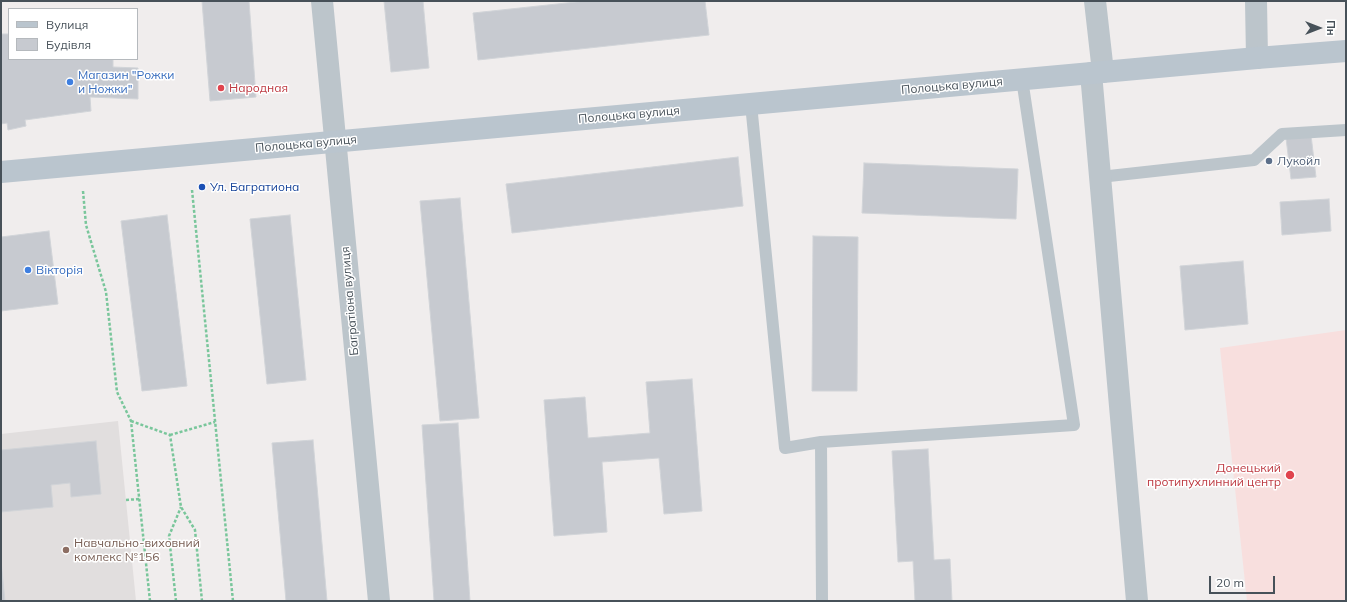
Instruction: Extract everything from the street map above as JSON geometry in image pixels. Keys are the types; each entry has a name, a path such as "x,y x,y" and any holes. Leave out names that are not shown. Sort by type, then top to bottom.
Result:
{"main road":[{"name":"Полоцька вулиця","path":"1,172 1097,72 1346,51"}],"street":[{"name":"Багратіона вулиця","path":"322,1 378,601"},
{"path":"1095,1 1100,177 1137,601"},
{"path":"1256,1 1257,58"}],"lane":[{"path":"751,104 785,448 821,442 1074,425 1022,79"},
{"path":"1100,177 1254,160 1282,134 1346,130"},
{"path":"821,442 822,601"}],"path":[{"path":"192,190 233,601"},
{"path":"83,191 86,225 106,292 117,392 131,421 150,601"},
{"path":"131,421 170,435 215,422"},
{"path":"170,435 181,507 195,530 202,601"},
{"path":"126,500 139,498"},
{"path":"176,601 169,536 181,507"}],"shaded area":[{"name":"Донецький протипухлинний центр","path":"1346,330 1346,601 1247,601 1220,348"},
{"name":"Навчально-виховний комлекс №156","path":"118,421 136,601 1,601 1,434"}],"building":[{"path":"202,1 249,1 256,97 210,101"},
{"path":"384,1 423,1 429,68 391,72"},
{"path":"585,1 705,1 709,35 478,60 473,13"},
{"name":"Магазин \"Рожки и Ножки\"","path":"1,34 8,34 8,60 113,60 113,67 138,68 138,99 90,97 91,111 25,120 26,126 8,130 7,123 1,124"},
{"path":"1311,135 1316,177 1291,179 1286,138"},
{"path":"738,157 743,206 512,233 506,184"},
{"path":"864,163 1018,169 1016,219 862,213"},
{"path":"460,198 479,418 440,421 420,201"},
{"path":"1329,199 1331,231 1282,235 1280,202"},
{"path":"167,215 187,386 142,391 121,221"},
{"path":"290,215 306,380 267,384 250,219"},
{"name":"Вікторія","path":"49,231 58,304 1,311 1,237"},
{"path":"813,236 858,237 857,391 812,391"},
{"path":"1243,261 1248,324 1185,330 1180,266"},
{"path":"692,379 702,511 664,514 659,458 602,462 607,532 554,536 544,400 585,397 588,438 650,433 646,382"},
{"path":"458,423 470,601 434,601 422,425"},
{"path":"313,440 327,601 286,601 272,443"},
{"path":"96,441 101,494 71,497 70,483 51,485 53,507 1,512 1,450"},
{"path":"928,449 934,560 950,559 952,601 915,601 913,561 898,562 892,451"},
{"path":"1,561 5,601 1,601"}],"place":[{"name":"Магазин \"Рожки и Ножки\"","path":"70,82"},
{"name":"Народная","path":"221,88"},
{"name":"Лукойл","path":"1269,161"},
{"name":"Ул. Багратиона","path":"202,187"},
{"name":"Вікторія","path":"28,270"},
{"name":"Донецький протипухлинний центр","path":"1290,475"},
{"name":"Навчально-виховний комлекс №156","path":"66,550"}]}
